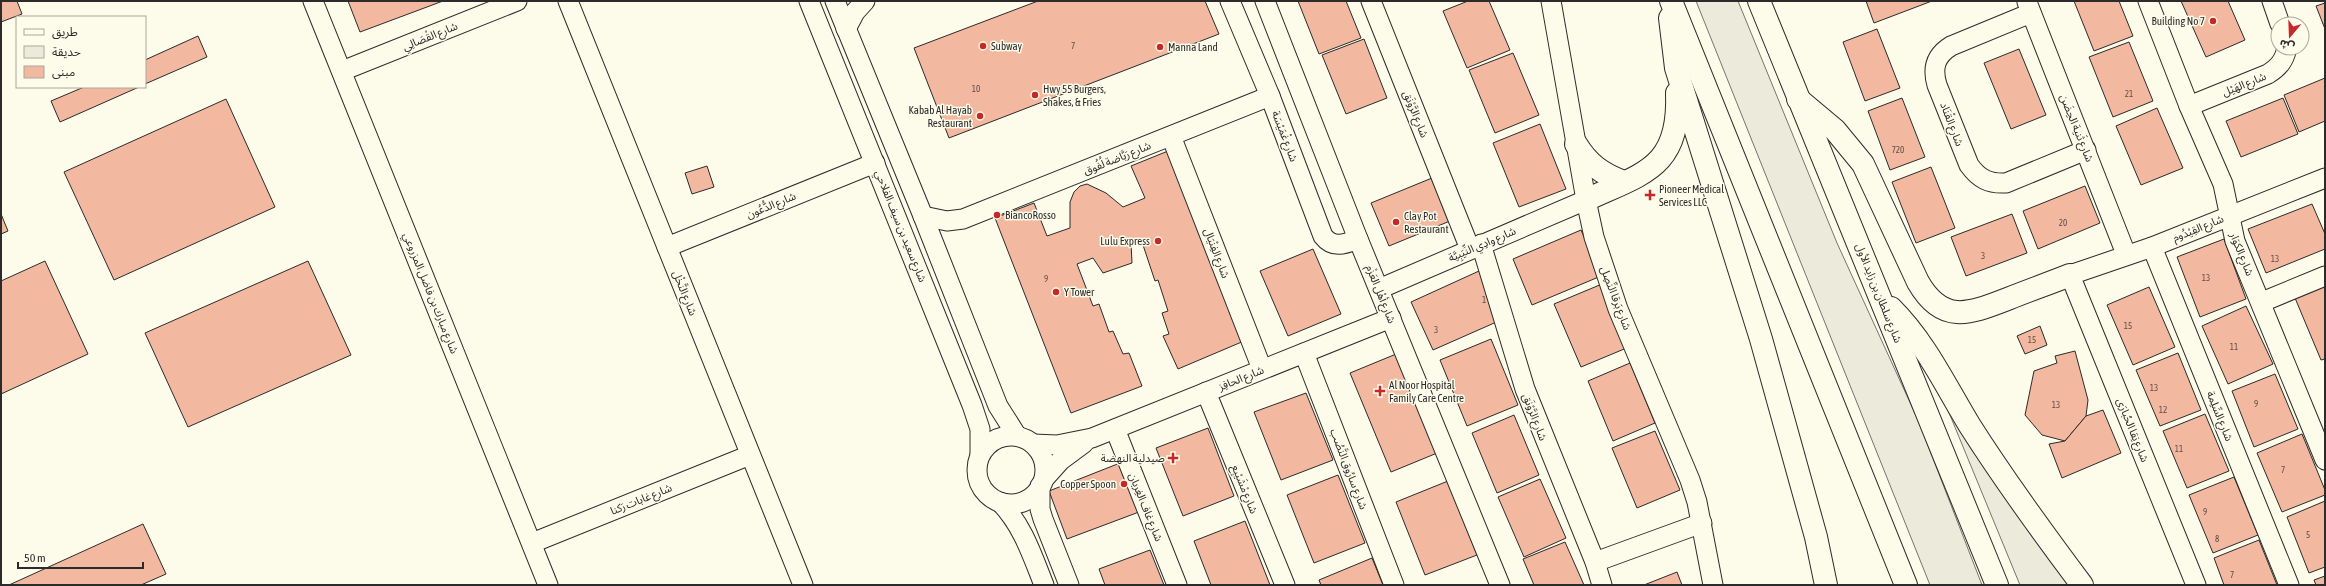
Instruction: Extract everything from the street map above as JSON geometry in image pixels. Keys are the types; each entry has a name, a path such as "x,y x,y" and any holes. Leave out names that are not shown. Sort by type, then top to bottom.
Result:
{"main road":[{"path":"1586,200 1639,176 1653,167 1664,155 1672,141 1677,115 1676,68 1667,1"},
{"path":"1671,1 1906,585"},
{"name":"شارع سلطان بن زايد الأول","path":"1759,1 1797,98 1882,299 1997,585"},
{"path":"1676,68 1761,339 1816,537 1826,585"},
{"path":"1797,98 1835,130 1863,164 1918,282 1925,294 1935,304 1947,311 1969,313 2070,275"},
{"path":"1576,144 1584,157 1596,169 1609,177 1624,182"},
{"path":"1882,299 1898,315 1924,347 1993,461 2082,585"}],"street":[{"name":"شارع مبارك بن فاضل المزروعي","path":"312,1 342,71 548,585"},
{"name":"شارع القْصَالِي","path":"342,71 517,1"},
{"name":"شارع النَّخْل","path":"568,1 803,585"},
{"name":"شارع سعيد بن سيف الفلاحي","path":"809,1 977,417 980,429 980,454"},
{"path":"835,1 923,216 998,406 1025,440 1042,456 1040,509 1069,585"},
{"path":"846,29 855,12 865,1"},
{"name":"شارع غْمَيْسَة","path":"1230,1 1270,96 1323,236 1326,241 1336,245 1358,239"},
{"name":"شارع أهْل العَزْم","path":"1265,1 1358,239 1500,585"},
{"name":"شارع الرَّوْنَق","path":"1371,1 1476,247 1525,389 1595,562 1602,585"},
{"name":"شارع بَرقا النِّصِل","path":"1551,1 1586,200 1605,273 1690,480 1702,523 1713,585"},
{"name":"شارع الكوَار","path":"2148,1 2189,106 2223,184 2235,241 2262,302 2323,450"},
{"path":"2272,1 2277,16"},
{"name":"شارع ثَنية الحِضَن","path":"2028,7 2126,254"},
{"name":"شارع القْنَاد","path":"2028,7 1950,46 1941,52 1935,62 1934,74 1937,85 1969,165 1975,174 1984,180 1995,184 2006,183 2086,150"},
{"name":"شارع الهَيْل","path":"2189,106 2268,74 2278,68 2285,56"},
{"name":"شارع رَبَّاضة لُفُوق","path":"923,216 947,221 963,219 1270,96"},
{"name":"شارع الفِنْيَال","path":"1172,136 1262,369"},
{"name":"شارع الدُّعُون","path":"667,247 875,163"},
{"name":"شارع القِيْدُوم","path":"2070,275 2152,246 2325,178"},
{"name":"شارع وادِي النِّيَبِيَّة","path":"1379,289 1586,200"},
{"name":"شارع رَبَّاضة لُفُوق","path":"936,250 944,236 963,219"},
{"name":"شارع السِّلِمة","path":"2152,246 2288,585"},
{"name":"شارع نِقا الحُبارَى","path":"2070,275 2196,585"},
{"path":"2262,302 2325,276"},
{"name":"شارع الحافِز","path":"1025,440 1057,445 1092,438 1391,318"},
{"name":"شارع سارُوق النَّصُب","path":"1304,353 1394,585"},
{"name":"شارع مْشَيْبِع","path":"1206,392 1285,585"},
{"name":"شارع غاف الغِربان","path":"1115,429 1177,585"},
{"path":"1025,440 1006,436 996,439 986,446 980,454 977,464 979,483 984,491 1000,502 1023,533 1044,585"},
{"name":"شارع الحافِز","path":"1042,482 1066,456 1092,438"},
{"name":"شارع غابات رَكنا","path":"532,543 750,455"},
{"path":"1000,502 1011,504 1022,502 1032,496 1042,482"},
{"path":"1595,562 1702,523"}],"green space":[{"path":"1696,1 1738,1 1837,243 1918,420 1982,585 1930,585"},
{"path":"1945,403 2069,585 2020,585"}],"building":[{"path":"1,1 17,1 22,14 1,22"},
{"path":"348,1 443,1 360,32"},
{"path":"1038,1 1205,1 1219,34 949,138 914,48"},
{"path":"1298,1 1346,1 1361,38 1319,54"},
{"path":"1468,1 1489,1 1510,50 1467,68 1443,11"},
{"path":"1866,1 1932,1 1874,23"},
{"path":"2074,1 2119,1 2133,36 2094,51"},
{"name":"Building No 7","path":"2181,1 2228,1 2245,40 2206,57"},
{"path":"2325,3 2325,29 2316,6"},
{"path":"1877,29 1900,88 1865,101 1843,42"},
{"path":"198,36 207,57 146,84 146,60"},
{"path":"1364,39 1387,98 1346,114 1322,55"},
{"path":"2129,42 2153,101 2113,117 2089,57"},
{"path":"2019,49 2046,115 2011,129 1984,63"},
{"path":"1513,53 1539,115 1495,133 1469,70"},
{"path":"2325,78 2325,121 2299,132 2284,95"},
{"path":"82,88 137,88 60,122 51,101"},
{"path":"1902,98 1925,157 1890,170 1868,111"},
{"path":"2283,98 2298,134 2241,157 2226,121"},
{"path":"226,99 275,207 114,280 64,172"},
{"path":"2157,108 2183,168 2141,185 2116,126"},
{"path":"1540,124 1566,189 1519,207 1493,143"},
{"name":"Y Tower","path":"1168,151 1244,341 1178,369 1163,336 1169,334 1162,313 1168,311 1158,280 1155,281 1141,239 1131,243 1132,263 1103,273 1093,258 1077,264 1093,306 1099,304 1109,332 1113,331 1123,354 1129,353 1142,386 1071,413 995,218 1034,203 1047,236 1070,228 1070,202 1074,192 1080,186 1087,184 1106,193 1123,207 1145,198 1131,166"},
{"path":"707,166 714,187 692,194 685,173"},
{"path":"1931,167 1955,228 1916,243 1892,182"},
{"path":"1432,178 1450,221 1389,246 1371,203"},
{"path":"2085,186 2100,223 2038,249 2023,211"},
{"path":"2312,204 2325,234 2325,249 2266,273 2248,229"},
{"path":"1,214 8,231 1,234"},
{"path":"2012,214 2027,253 1966,276 1951,237"},
{"path":"1581,230 1601,276 1532,305 1513,259"},
{"path":"2224,239 2246,299 2200,317 2177,257"},
{"path":"1313,249 1341,314 1288,336 1260,271"},
{"path":"45,261 88,354 1,394 1,281"},
{"path":"308,261 351,355 188,427 145,333"},
{"path":"1479,271 1501,320 1433,350 1411,302"},
{"path":"1602,284 1629,347 1581,367 1554,304"},
{"path":"2325,286 2325,359 2321,360 2295,298"},
{"path":"2149,287 2175,347 2133,365 2107,305"},
{"path":"2246,306 2273,364 2228,384 2202,326"},
{"path":"2040,326 2047,345 2025,354 2017,336"},
{"path":"1491,339 1518,405 1467,426 1440,360"},
{"path":"2075,351 2088,400 2086,416 2065,441 2042,435 2025,415 2034,371 2057,363 2055,356"},
{"path":"1401,352 1442,451 1391,472 1350,373"},
{"path":"2178,353 2201,410 2160,426 2136,370"},
{"path":"1630,363 1655,423 1613,441 1588,381"},
{"path":"2275,374 2298,429 2254,447 2232,391"},
{"path":"1306,393 1333,460 1281,480 1254,412"},
{"path":"2103,410 2121,453 2062,478 2049,444 2065,441 2086,416"},
{"path":"2205,414 2229,471 2187,488 2163,431"},
{"path":"1514,415 1539,475 1497,493 1472,433"},
{"path":"1208,428 1234,496 1183,516 1156,448"},
{"path":"1655,431 1680,490 1637,508 1612,448"},
{"path":"2302,434 2325,490 2325,495 2282,512 2257,453"},
{"path":"1120,463 1139,512 1067,539 1049,491"},
{"path":"1338,475 1365,543 1314,563 1287,495"},
{"path":"2234,477 2258,535 2213,553 2189,495"},
{"path":"1540,479 1566,538 1524,557 1498,497"},
{"path":"1448,481 1477,555 1425,575 1396,502"},
{"path":"2325,501 2325,567 2309,573 2287,517"},
{"path":"1245,521 1270,585 1211,585 1194,541"},
{"path":"143,524 166,574 141,585 9,585"},
{"path":"2259,540 2277,585 2224,585 2214,558"},
{"path":"1565,542 1584,585 1534,585 1523,559"},
{"path":"1150,550 1164,585 1105,585 1099,569"},
{"path":"1372,558 1383,585 1321,585 1319,580"},
{"path":"1677,572 1682,585 1644,585"},
{"path":"2325,576 2325,585 2316,585 2314,580"}],"place":[{"name":"Building No 7","path":"2213,21"},
{"name":"Subway","path":"983,46"},
{"name":"Manna Land","path":"1160,47"},
{"name":"Hwy 55 Burgers, Shakes, & Fries","path":"1035,95"},
{"name":"Kabab Al Hayab Restaurant","path":"980,116"},
{"name":"Pioneer Medical Services LLC","path":"1650,195"},
{"name":"BiancoRosso","path":"997,215"},
{"name":"Clay Pot Restaurant","path":"1396,222"},
{"name":"Lulu Express","path":"1158,241"},
{"name":"Y Tower","path":"1056,292"},
{"name":"Al Noor Hospital Family Care Centre","path":"1380,391"},
{"name":"صيدلية النهضة","path":"1173,458"},
{"name":"Copper Spoon","path":"1124,484"}]}
